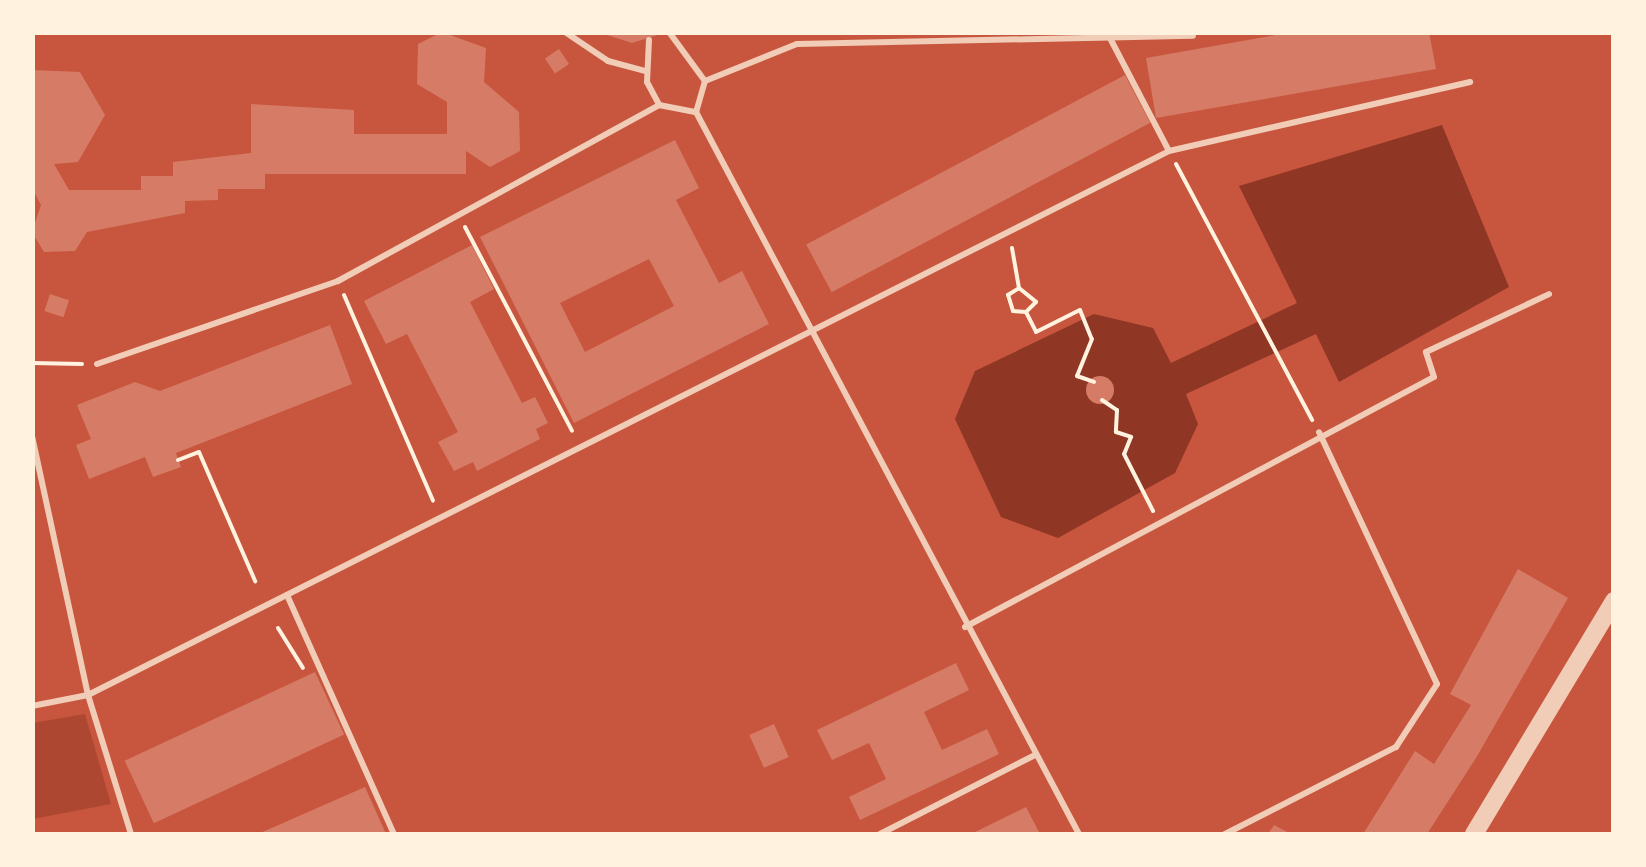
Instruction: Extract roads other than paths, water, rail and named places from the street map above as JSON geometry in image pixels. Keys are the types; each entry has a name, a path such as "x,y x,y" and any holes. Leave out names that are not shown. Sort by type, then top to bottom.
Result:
{"street":[{"path":"1474,834 1614,601"}],"lane":[{"path":"566,32 608,61 646,71"},
{"path":"669,32 705,81"},
{"path":"705,81 797,44 1194,36"},
{"path":"649,40 646,71 659,105"},
{"path":"1110,40 1169,151"},
{"path":"705,81 696,112 965,627 1079,834"},
{"path":"32,706 88,694 1169,151 1470,82"},
{"path":"97,364 338,281 460,218 659,105 696,112"},
{"path":"965,627 1320,432 1434,377 1426,352 1549,294"},
{"path":"1226,834 1396,747 1436,684 1320,432"},
{"path":"32,436 88,694 131,834"},
{"path":"287,595 394,834"},
{"path":"880,834 1036,756"}]}
